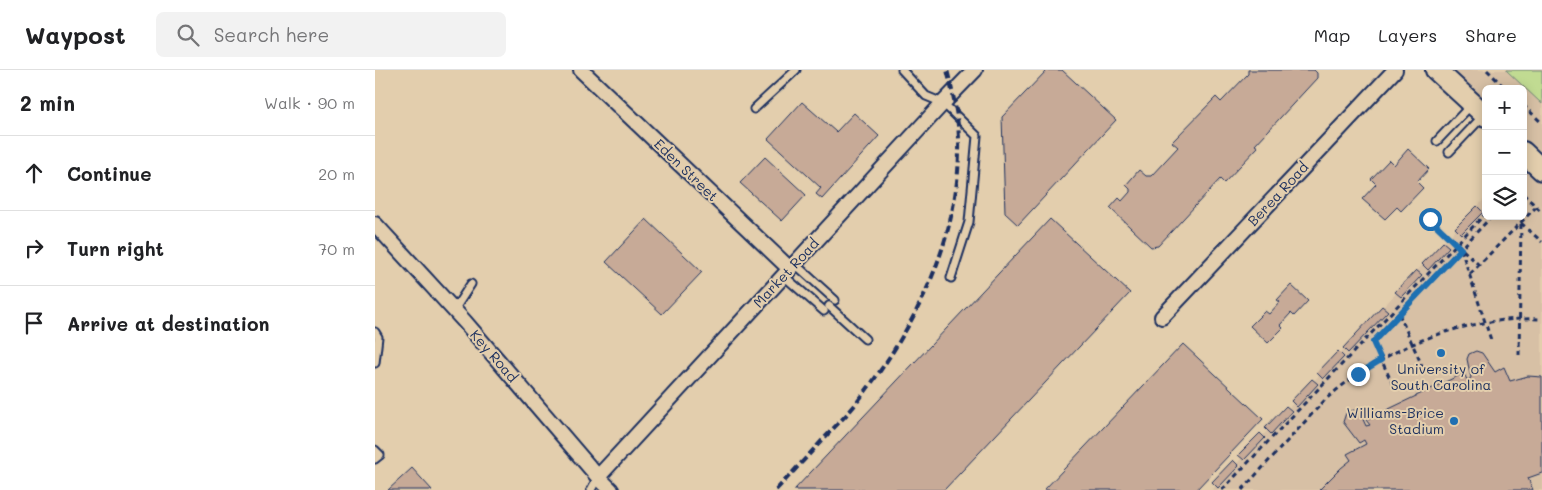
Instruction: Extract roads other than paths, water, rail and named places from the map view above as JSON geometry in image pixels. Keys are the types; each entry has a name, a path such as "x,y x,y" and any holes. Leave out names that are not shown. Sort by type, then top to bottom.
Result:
{"main road":[{"path":"1436,70 1481,112"},
{"path":"1527,156 1542,170"}],"street":[{"name":"Eden Street","path":"581,70 789,270"},
{"name":"Market Road","path":"597,477 975,70"},
{"name":"Berea Road","path":"1162,317 1395,70"},
{"name":"Key Road","path":"375,224 454,310 597,477 611,490"}],"lane":[{"path":"754,109 796,70"},
{"path":"902,70 926,96 943,103 977,136 969,222 951,278"},
{"path":"1437,141 1481,112"},
{"path":"1449,152 1481,112"},
{"path":"789,270 829,306"},
{"path":"789,270 865,339"},
{"path":"454,310 471,284"},
{"path":"375,332 379,337 375,363"},
{"path":"375,450 380,455 375,460"},
{"path":"591,490 597,477"}],"railway":[{"path":"776,490 858,401 897,345 929,284 941,253 950,220 959,152 959,131 947,70"}],"place":[{"name":"University of South Carolina","path":"1441,353"},
{"name":"Williams-Brice Stadium","path":"1454,421"}]}
